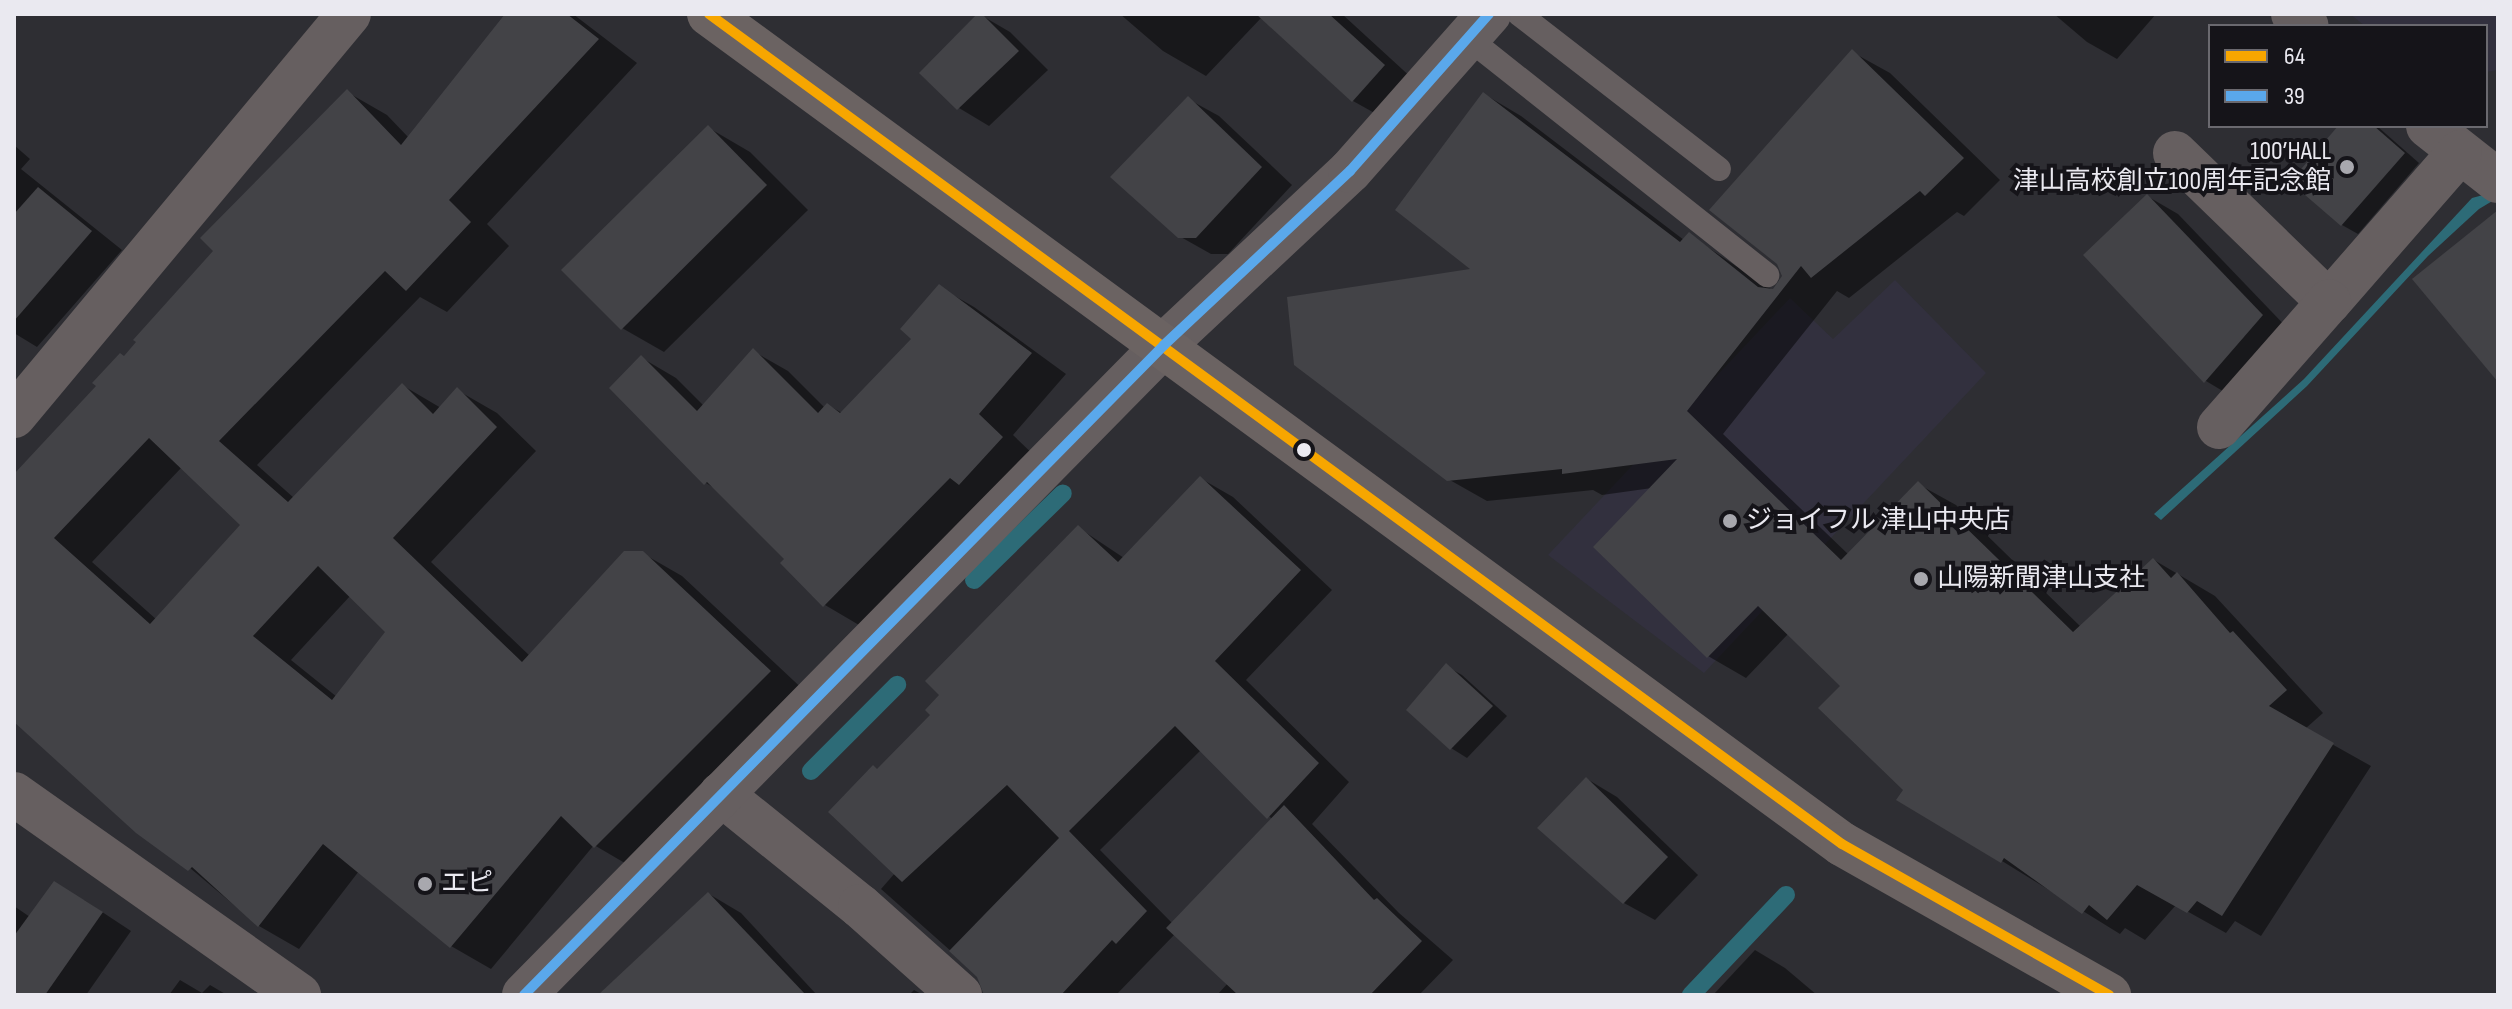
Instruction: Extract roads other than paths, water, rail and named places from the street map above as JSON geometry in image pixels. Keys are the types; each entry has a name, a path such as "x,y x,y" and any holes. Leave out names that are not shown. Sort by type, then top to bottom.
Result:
{"street":[{"path":"14,416 349,14"},
{"path":"709,14 1842,844 2109,995"},
{"path":"524,995 1164,345 1350,171 1478,26"},
{"path":"2175,153 2329,302"},
{"path":"2219,427 2329,302 2473,156"},
{"path":"14,794 299,995"},
{"path":"721,794 860,906 960,995"}],"lane":[{"path":"1519,14 1719,169"},
{"path":"1478,26 1767,275"}],"water":[{"path":"2498,191 2494,200 2479,209 2428,256 2307,386 2161,520 2154,514 2304,379 2472,198"}],"waterway":[{"path":"974,580 1063,493"},
{"path":"811,771 897,685"},
{"path":"1691,995 1786,895"}],"place":[{"name":"100’HALL 津山高校創立100周年記念館","path":"2347,167"},
{"name":"ジョイフル 津山中央店","path":"1730,521"},
{"name":"山陽新聞津山支社","path":"1921,579"},
{"name":"エピ","path":"425,884"}]}
